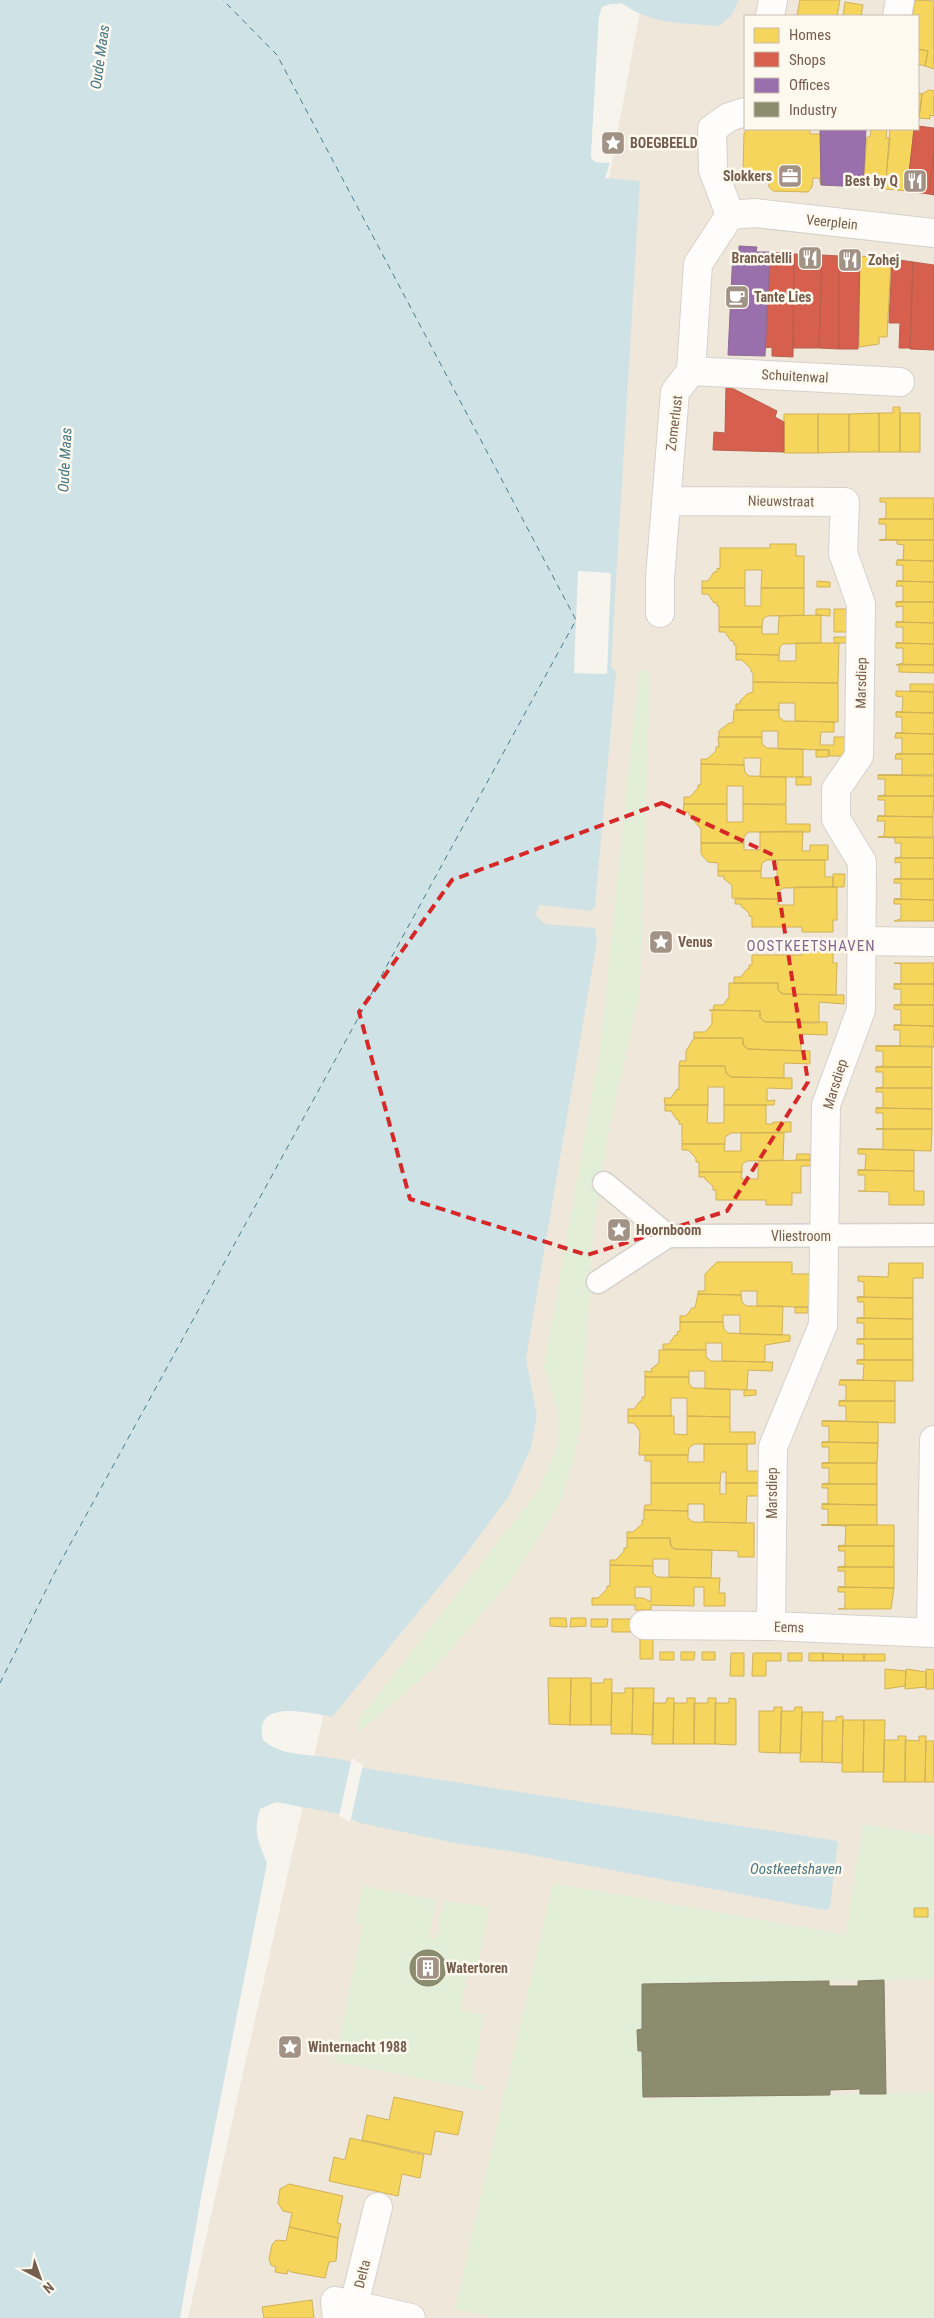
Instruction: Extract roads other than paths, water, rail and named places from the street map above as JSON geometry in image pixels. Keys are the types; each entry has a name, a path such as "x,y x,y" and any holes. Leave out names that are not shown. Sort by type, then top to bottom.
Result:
{"street":[{"path":"770,15 773,0"},
{"path":"897,15 900,0"},
{"path":"690,371 698,264 730,215 713,170 712,129 729,117 744,112"},
{"name":"Veerplein","path":"730,215 755,213 934,233"},
{"name":"Schuitenwal","path":"690,371 900,382"},
{"name":"Zomerlust","path":"660,613 660,578 675,392 690,371"},
{"name":"Nieuwstraat","path":"667,501 845,502 843,553"},
{"name":"Marsdiep","path":"772,1626 773,1447 823,1325 826,1105 861,1010 863,941 862,862 836,819 836,789 859,756 861,700 861,604 843,553"},
{"path":"863,941 934,942"},
{"path":"598,1282 668,1236 604,1183"},
{"name":"Vliestroom","path":"668,1236 934,1234"},
{"path":"932,1633 934,1440"},
{"name":"Eems","path":"644,1625 772,1626 932,1633"},
{"name":"Delta","path":"346,2311 378,2207"},
{"path":"346,2311 411,2318"}],"water":[{"path":"0,0 739,0 731,16 719,26 668,22 644,15 622,3 602,7 599,17 591,157 595,162 610,163 605,178 640,181 611,666 616,672 595,907 591,911 540,905 535,915 545,924 595,928 597,941 526,1358 537,1416 531,1447 510,1494 467,1553 332,1717 298,1711 285,1711 274,1713 266,1718 262,1727 263,1740 273,1747 298,1754 351,1762 363,1768 838,1841 830,1908 825,1910 515,1852 455,1843 360,1823 339,1814 276,1802 260,1809 257,1830 261,1849 267,1863 202,2192 180,2318 0,2318"}],"place":[{"name":"BOEGBEELD","path":"613,143"},
{"name":"Slokkers","path":"790,176"},
{"name":"Best by Q","path":"915,181"},
{"name":"Brancatelli","path":"810,258"},
{"name":"Zohej","path":"850,260"},
{"name":"Tante Lies","path":"737,297"},
{"name":"Venus","path":"661,942"},
{"name":"Hoornboom","path":"619,1230"},
{"name":"Watertoren","path":"428,1968"},
{"name":"Winternacht 1988","path":"290,2047"}],"district":[{"name":"OOSTKEETSHAVEN","path":"811,946"}],"water label":[{"name":"Oude Maas","path":"100,57"},
{"name":"Oude Maas","path":"65,460"},
{"name":"Oostkeetshaven","path":"796,1869"}]}
